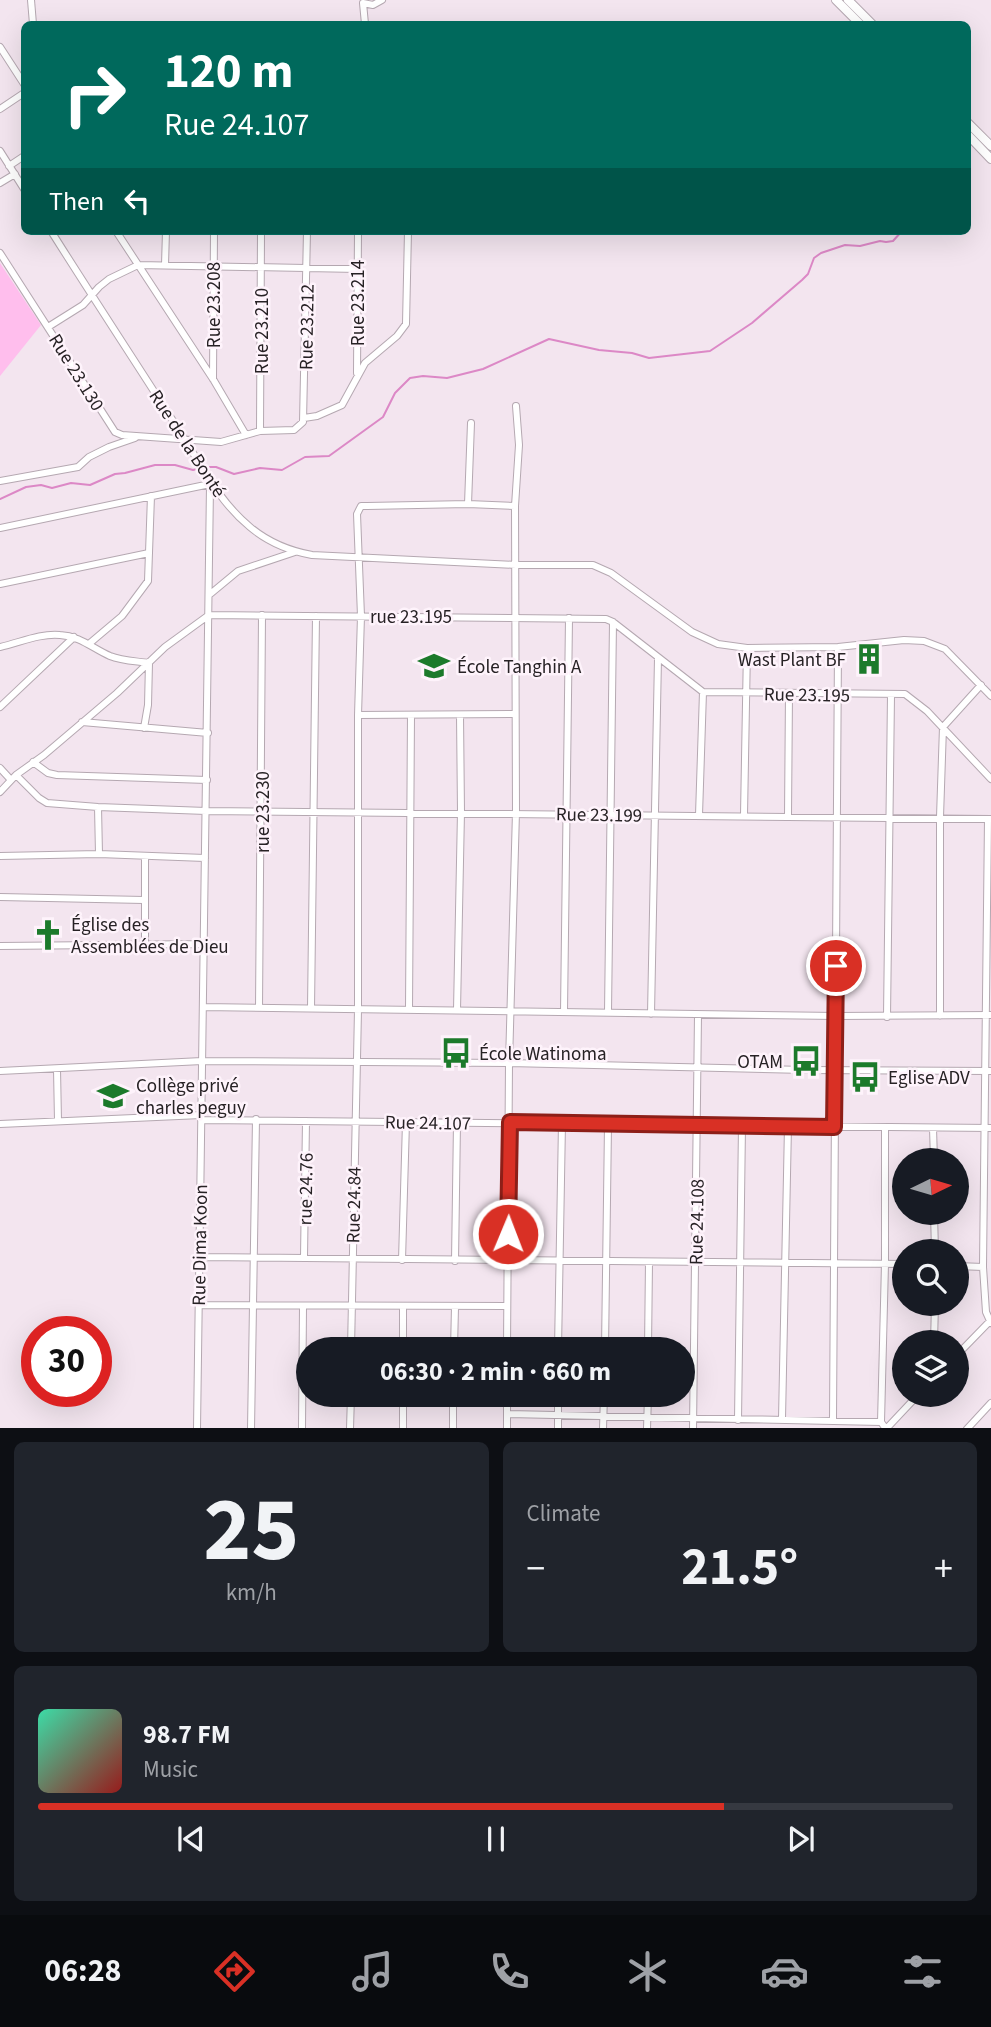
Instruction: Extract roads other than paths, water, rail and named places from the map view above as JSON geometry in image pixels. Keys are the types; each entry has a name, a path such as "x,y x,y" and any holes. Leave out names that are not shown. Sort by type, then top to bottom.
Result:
{"main road":[{"path":"836,0 857,21"},
{"path":"848,0 869,21"},
{"path":"971,126 991,146"},
{"path":"971,138 991,159"}],"street":[{"path":"31,0 33,21"},
{"path":"365,21 362,2 373,5 382,0"},
{"path":"0,47 21,79"},
{"path":"0,109 21,95"},
{"path":"0,151 21,184"},
{"path":"9,166 21,158"},
{"path":"0,183 15,174"},
{"name":"Rue de la Bonté","path":"54,235 209,481 249,526 262,536 295,552 360,558 603,568 704,639 747,648 838,647 904,640 931,643 945,649 981,685"},
{"path":"120,235 246,435"},
{"path":"165,265 166,235"},
{"name":"Rue 23.208","path":"213,379 214,235"},
{"name":"Rue 23.210","path":"260,431 261,235"},
{"name":"Rue 23.212","path":"303,420 307,235"},
{"name":"Rue 23.214","path":"357,375 358,235"},
{"path":"357,375 368,359 397,336 406,324 408,235"},
{"name":"Rue 23.130","path":"0,253 118,434 221,442 260,431 294,429 303,420 342,405 357,375"},
{"path":"48,327 83,305 109,279 138,265 358,269"},
{"path":"507,1337 509,1063 516,813 515,506 519,445 516,406"},
{"path":"471,423 468,504 515,506"},
{"path":"0,481 78,467 109,447 140,436"},
{"path":"0,528 209,481"},
{"name":"Rue Dima Koon","path":"197,1428 208,733 209,481"},
{"path":"90,643 122,616 149,576 151,496"},
{"name":"Rue 24.84","path":"351,1337 358,1010 358,715 361,616 357,514 360,506 468,504"},
{"path":"209,595 238,571 295,552"},
{"path":"0,584 149,553"},
{"path":"0,792 165,647 209,615"},
{"name":"rue 23.195","path":"209,615 600,618 612,622"},
{"name":"rue 23.230","path":"259,1008 262,615"},
{"path":"312,1008 316,616"},
{"path":"564,1012 569,618"},
{"path":"612,622 703,692 699,815"},
{"path":"608,1012 612,622"},
{"path":"0,647 47,635 74,637 90,643 110,656 149,663"},
{"path":"0,707 74,637"},
{"path":"833,1420 838,647"},
{"path":"744,815 747,648"},
{"path":"651,1014 658,658"},
{"path":"144,728 148,705 149,663"},
{"path":"940,1016 943,727 981,685 991,696"},
{"name":"Rue 23.195","path":"703,692 908,695 943,727 991,779"},
{"path":"788,816 789,693"},
{"path":"887,1017 891,695"},
{"path":"358,715 516,714"},
{"path":"409,1009 411,715"},
{"path":"457,1010 460,715"},
{"path":"82,722 208,733"},
{"path":"33,762 48,773 57,775 207,780"},
{"name":"Rue 23.199","path":"0,768 47,803 98,807 206,811 989,819"},
{"path":"98,807 99,854"},
{"path":"969,1343 991,1321 986,1312 982,1267 988,1127 989,819"},
{"path":"0,856 99,854 205,858"},
{"path":"145,856 145,944"},
{"path":"0,897 144,901"},
{"path":"0,946 204,944"},
{"path":"203,1007 887,1017 989,1015"},
{"name":"Rue 24.108","path":"693,1428 698,1015"},
{"path":"0,1071 202,1061 988,1071"},
{"path":"57,1069 58,1121"},
{"name":"Rue 24.107","path":"0,1124 201,1117 608,1125 988,1127"},
{"path":"251,1428 256,1258 256,1119"},
{"name":"rue 24.76","path":"303,1257 306,1121"},
{"path":"402,1260 406,1122"},
{"path":"455,1261 457,1123"},
{"path":"558,1337 562,1123"},
{"path":"604,1337 608,1125"},
{"path":"738,1420 742,1126"},
{"path":"782,1419 788,1126"},
{"path":"885,1127 881,1422 886,1428 906,1407"},
{"path":"933,1128 934,1148"},
{"path":"199,1257 892,1264"},
{"path":"648,1337 649,1262"},
{"path":"969,1266 982,1267"},
{"path":"198,1305 507,1306"},
{"path":"302,1428 303,1307"},
{"path":"403,1307 403,1337"},
{"path":"454,1337 455,1307"},
{"path":"968,1428 991,1403"},
{"path":"350,1428 351,1407"},
{"path":"402,1428 403,1407"},
{"path":"453,1407 453,1428"},
{"path":"507,1407 507,1428"},
{"path":"558,1407 558,1428"},
{"path":"603,1407 603,1428"},
{"path":"647,1428 648,1407"},
{"path":"507,1414 881,1422"}],"waterway":[{"path":"207,467 216,467 234,474 260,468 282,470 305,457 329,456 383,417 395,393 410,378 447,378 483,369 549,339 649,358 710,351 752,323 802,280 808,274 814,258 821,253 845,245 860,246 893,241 898,235"},
{"path":"0,499 26,487 41,485 52,488 71,483 90,485 115,474 155,465 175,465 193,470 201,468"}],"place":[{"name":"Wast Plant BF","path":"869,659"},
{"name":"École Tanghin A","path":"434,666"},
{"name":"Église des Assemblées de Dieu","path":"48,935"},
{"name":"École Watinoma","path":"456,1053"},
{"name":"OTAM","path":"806,1061"},
{"name":"Eglise ADV","path":"865,1077"},
{"name":"Collège privé charles peguy","path":"113,1096"}]}
